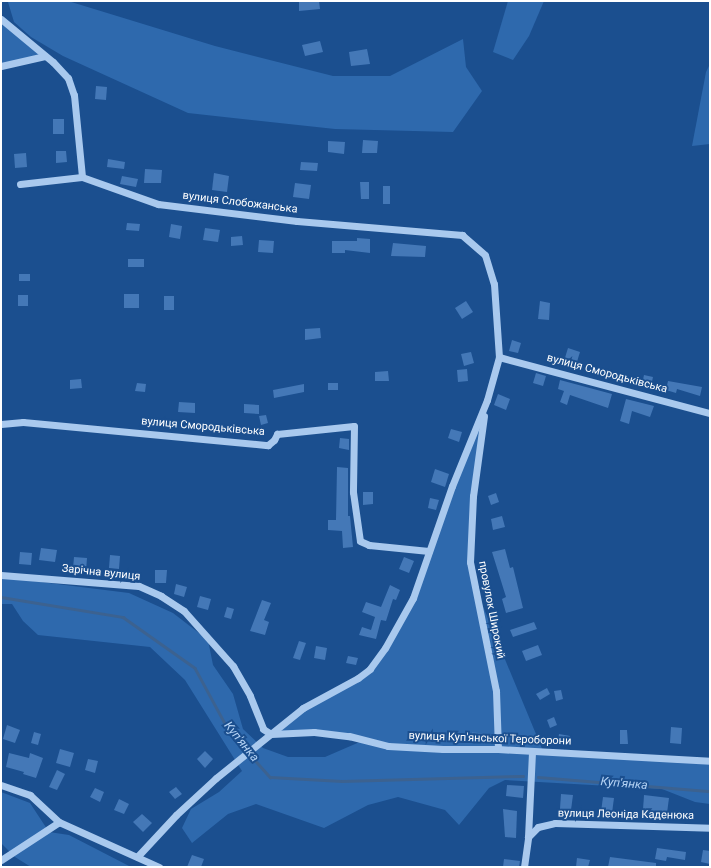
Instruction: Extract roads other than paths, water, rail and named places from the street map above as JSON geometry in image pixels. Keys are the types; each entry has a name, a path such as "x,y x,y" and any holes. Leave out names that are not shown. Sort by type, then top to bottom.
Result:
{"street":[{"path":"1,19 46,56 68,78 74,96 82,177"},
{"path":"1,66 46,56"},
{"name":"вулиця Слобожанська","path":"20,184 82,177 158,204 297,221 462,235 485,255 494,284 499,357"},
{"path":"137,857 176,815 271,734 314,701 346,687 370,669 402,621 452,486 485,405 499,357"},
{"name":"вулиця Смородьківська","path":"499,357 710,413"},
{"name":"провулок Широкий","path":"485,405 473,496 470,562 496,691 498,749"},
{"name":"вулиця Смородьківська","path":"1,424 31,423 268,445 274,440 277,434 354,426 353,492 360,541 369,546 429,551"},
{"name":"Зарічна вулиця","path":"1,575 139,586 161,596 184,612 233,666 250,696 263,729 271,734"},
{"name":"вулиця Куп'янської Тероборони","path":"271,734 314,732 349,736 388,746 443,749 532,750 710,761"},
{"path":"524,867 528,837 532,750"},
{"path":"1,785 30,795 59,822 158,867"},
{"path":"1,860 25,842 59,822"},
{"name":"вулиця Леоніда Каденюка","path":"528,837 538,827 555,823 710,828"}],"waterway":[{"name":"Куп'янка","path":"1,597 123,617 195,668 229,731 270,777 342,781 523,776"},
{"name":"Куп'янка","path":"538,777 710,791"}]}
